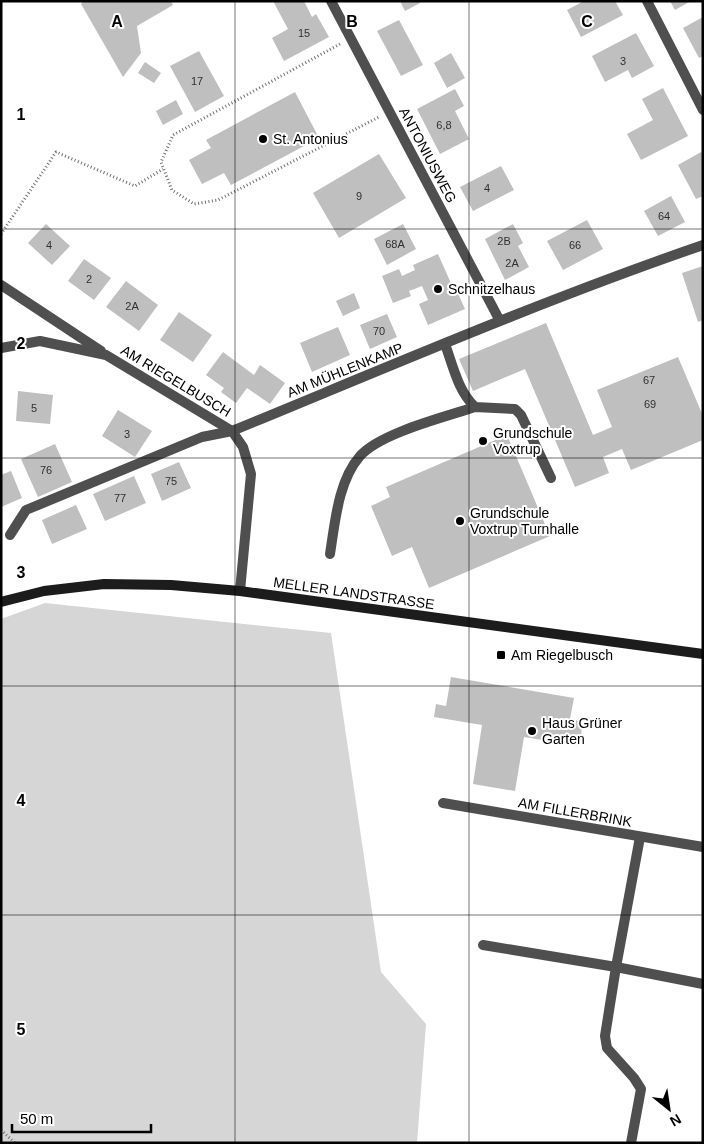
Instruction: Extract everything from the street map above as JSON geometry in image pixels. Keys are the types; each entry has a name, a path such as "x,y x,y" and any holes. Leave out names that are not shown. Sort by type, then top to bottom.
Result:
{"street":[{"name":"ANTONIUSWEG","path":"331,1 500,321"},
{"path":"647,1 703,110"},
{"name":"AM MÜHLENKAMP","path":"10,535 26,510 202,437 232,431 500,321 703,245"},
{"path":"1,285 106,354"},
{"name":"AM RIEGELBUSCH","path":"1,348 40,342 106,354 232,431 244,447 252,474 240,591"},
{"path":"445,344 459,384 466,398 475,407"},
{"path":"330,554 338,501 350,472 360,456 389,436 475,407 515,409 521,415 551,478"},
{"name":"MELLER LANDSTRASSE","path":"1,602 44,591 104,584 240,591 703,654"},
{"name":"AM FILLERBRINK","path":"443,803 703,847"},
{"path":"631,1143 640,1089 634,1078 607,1048 605,1036 640,837"},
{"path":"483,945 616,967 703,984"}],"path":[{"path":"351,38 173,135 160,162 172,190 194,204 218,200 389,111"},
{"path":"1,234 56,152 135,186 163,168"},
{"path":"1,1130 15,1143"}],"shaded area":[{"path":"45,603 331,633 381,972 426,1024 417,1143 1,1143 1,619"}],"building":[{"path":"83,1 171,1 173,5 137,26 141,53 123,77 81,4"},
{"path":"273,1 304,1 312,17 316,14 329,37 284,61 272,38 288,29"},
{"path":"400,1 419,1 420,3 405,11"},
{"path":"584,1 615,1 623,15 581,37 567,10"},
{"path":"670,1 691,1 675,10"},
{"path":"703,17 703,56 699,58 683,28"},
{"path":"399,20 423,65 401,76 377,31"},
{"path":"636,33 654,66 632,78 628,70 605,82 592,56"},
{"path":"199,51 224,96 195,112 170,66"},
{"path":"451,53 465,78 447,88 434,63"},
{"path":"145,62 161,73 154,83 138,73"},
{"path":"663,88 688,136 641,160 627,134 653,120 642,99"},
{"path":"455,89 464,106 455,111 469,139 440,154 417,109"},
{"name":"St. Antonius","path":"295,92 319,138 231,185 224,173 202,184 189,160 211,148 206,140"},
{"path":"176,100 183,114 163,125 156,111"},
{"path":"701,152 703,155 703,196 696,199 678,165"},
{"path":"379,154 406,198 339,238 313,193"},
{"path":"501,166 514,190 473,211 460,187"},
{"path":"671,196 685,222 658,236 644,211"},
{"path":"587,220 603,249 563,270 547,241"},
{"path":"46,224 70,246 52,265 28,243"},
{"path":"403,224 416,249 387,265 374,239"},
{"path":"513,224 523,243 518,246 529,267 505,280 485,239"},
{"name":"Schnitzelhaus","path":"438,254 454,290 456,289 465,309 428,325 419,304 428,300 422,286 409,291 411,296 393,303 382,276 399,269 402,276 415,270 413,265"},
{"path":"84,259 111,278 94,300 68,281"},
{"path":"703,266 703,320 698,322 682,273"},
{"path":"126,281 158,305 139,331 106,307"},
{"path":"354,293 360,308 343,316 336,301"},
{"path":"179,312 212,335 193,362 160,340"},
{"path":"387,314 397,337 370,349 360,325"},
{"name":"Grundschule Voxtrup","path":"546,323 593,435 612,427 597,390 678,357 703,416 703,440 631,470 622,449 603,457 609,473 575,487 525,369 473,391 459,359"},
{"path":"338,327 350,355 312,372 300,343"},
{"path":"223,352 254,375 260,365 285,383 270,404 247,388 236,403 221,392 224,388 206,375"},
{"path":"18,391 53,395 50,424 16,421"},
{"path":"118,410 152,431 135,457 102,436"},
{"name":"Grundschule Voxtrup Turnhalle","path":"507,435 550,536 429,588 412,547 392,556 371,506 390,497 386,487"},
{"path":"55,444 72,482 38,497 21,459"},
{"path":"179,462 191,488 162,501 151,474"},
{"path":"11,471 22,498 1,507 1,475"},
{"path":"134,476 146,503 105,521 93,494"},
{"path":"76,505 87,529 52,544 42,520"},
{"name":"Haus Grüner Garten","path":"451,677 574,698 570,719 583,722 579,746 524,737 515,791 473,784 482,725 434,717 436,704 446,706"}],"place":[{"name":"St. Antonius","path":"263,139"},
{"name":"Schnitzelhaus","path":"438,289"},
{"name":"Grundschule Voxtrup","path":"483,441"},
{"name":"Grundschule Voxtrup Turnhalle","path":"460,521"},
{"name":"Am Riegelbusch","path":"501,655"},
{"name":"Haus Grüner Garten","path":"532,731"}]}
